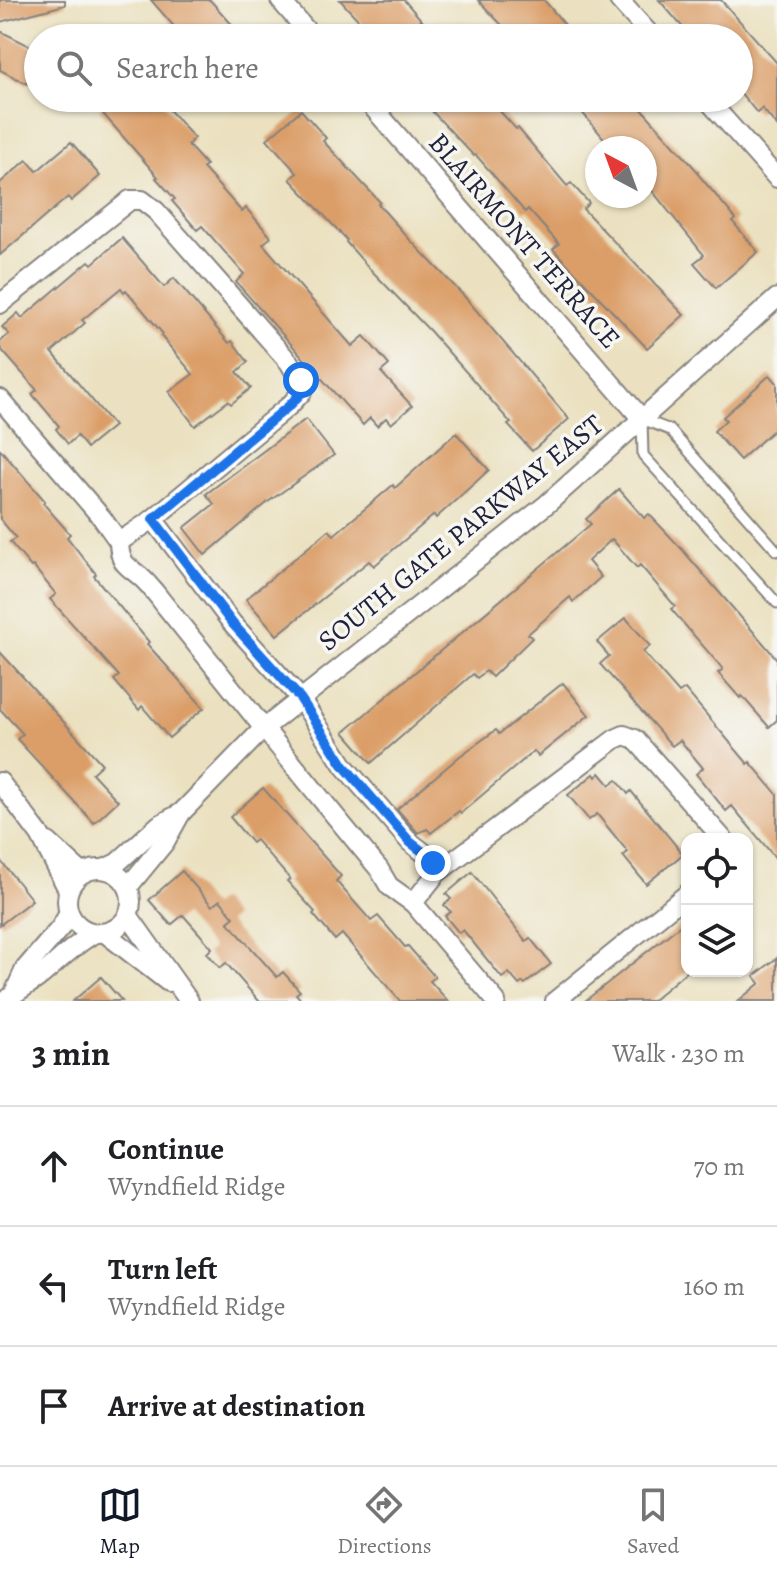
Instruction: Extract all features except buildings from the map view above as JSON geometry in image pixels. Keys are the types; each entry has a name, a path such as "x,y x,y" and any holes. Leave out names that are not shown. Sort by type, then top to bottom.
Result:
{"street":[{"path":"280,0 301,24"},
{"path":"619,0 640,24"},
{"name":"BLAIRMONT TERRACE","path":"377,112 642,419"},
{"path":"718,112 777,178"},
{"path":"0,304 130,200 142,200 156,211 297,373 303,386 302,392 290,405 153,519 119,542"},
{"name":"SOUTH GATE PARKWAY EAST","path":"128,887 165,842 181,813 263,729 547,504 777,298"},
{"path":"0,399 102,518 119,542 119,555 125,566 142,578 162,601 379,869 389,886 413,903 496,1001"},
{"path":"153,519 232,623 300,698 344,766 410,842 427,855 437,873"},
{"path":"413,903 437,873 624,735 635,739 718,833"},
{"path":"0,782 40,835 68,890"},
{"name":"SOUTH GATE PARKWAY EAST","path":"104,869 117,863 159,825 181,813"},
{"path":"40,835 82,873"},
{"path":"11,996 35,980 78,942 100,933 116,929 128,915 131,904 128,887 117,874 104,869 82,873 68,890 66,903 75,923 84,930 100,933 186,997"},
{"path":"555,1001 681,899"},
{"path":"11,996 25,969 69,913"},
{"path":"128,915 186,997"}],"lane":[{"path":"777,551 670,430 642,419 643,455 777,602"}],"route":[{"path":"301,380 302,392 290,405 153,519 232,623 300,698 344,766 410,842 433,863"}]}
